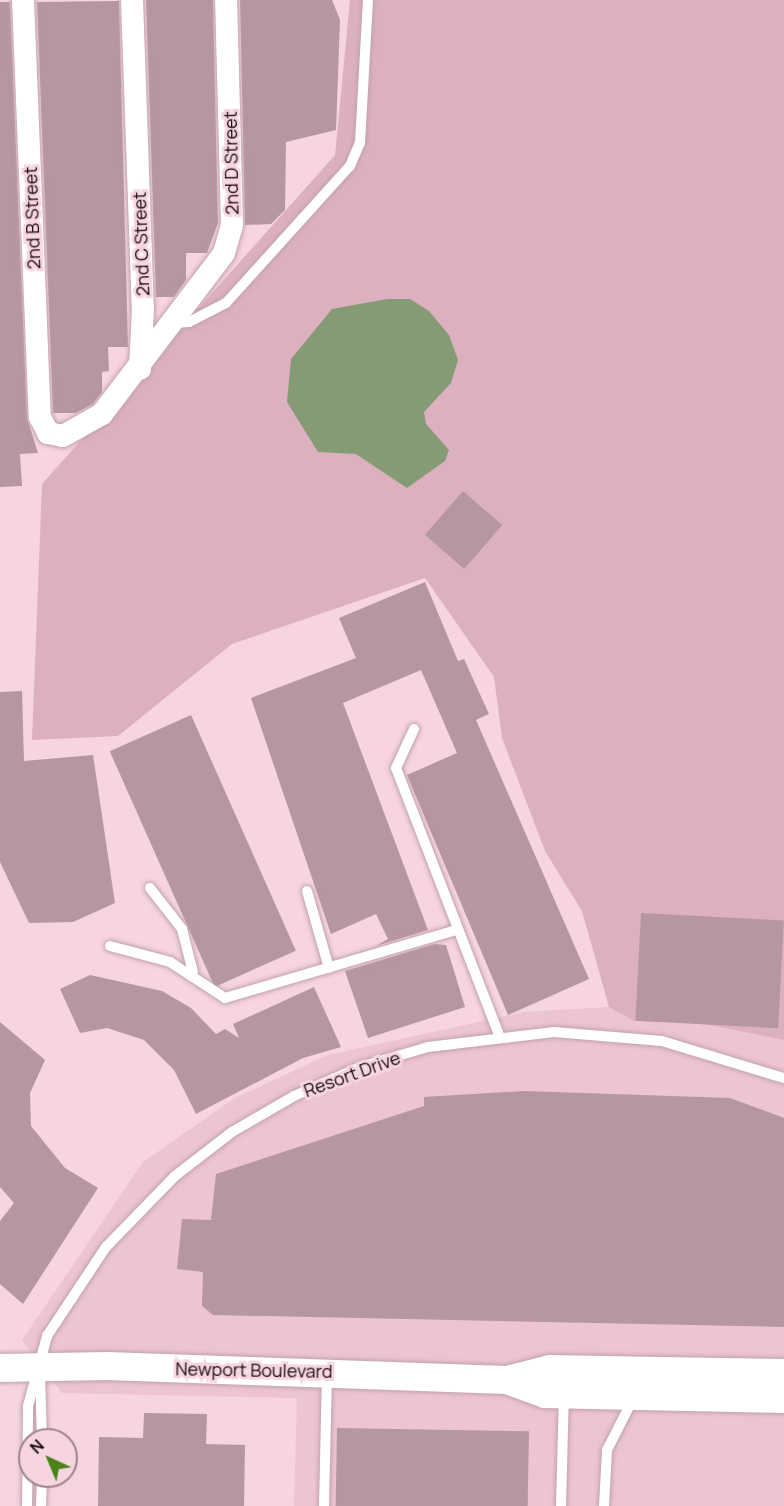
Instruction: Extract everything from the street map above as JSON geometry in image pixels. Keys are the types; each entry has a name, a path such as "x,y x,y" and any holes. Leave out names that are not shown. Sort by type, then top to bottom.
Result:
{"street":[{"name":"2nd B Street","path":"23,0 40,417 48,434 79,430 102,414 140,369"},
{"name":"2nd C Street","path":"132,0 143,308 140,369"},
{"name":"2nd D Street","path":"140,369 216,268 232,225 226,0"},
{"name":"Newport Boulevard","path":"0,1368 39,1366 327,1372 507,1380 550,1369 784,1373"},
{"name":"Newport Boulevard","path":"507,1380 545,1394 784,1399"}],"lane":[{"path":"174,323 199,318 226,303 350,166 360,143 368,0"},
{"path":"414,729 396,768 456,930 499,1035"},
{"path":"150,888 182,929 193,972"},
{"path":"307,891 329,968"},
{"path":"110,946 148,953 193,972 225,998 456,930"},
{"name":"Resort Drive","path":"27,1506 28,1406 46,1336 106,1247 175,1176 232,1132 294,1096 360,1067 429,1047 499,1035 586,1033 662,1041 784,1078"},
{"name":"Resort Drive","path":"39,1366 42,1428"},
{"path":"324,1506 327,1372"},
{"path":"561,1506 564,1395"},
{"path":"604,1506 607,1450 634,1396"},
{"path":"41,1506 42,1488"}],"shaded area":[{"path":"350,0 784,0 784,1040 696,1022 634,1021 609,1007 582,911 545,851 502,738 494,677 425,578 232,644 118,736 32,740 42,484 335,155"},
{"path":"387,299 410,299 429,311 449,335 458,360 451,383 424,412 426,424 449,450 445,461 407,488 356,454 318,452 287,402 291,359 332,309"},
{"path":"609,1007 634,1021 696,1021 784,1040 784,1506 294,1506 297,1398 62,1393 22,1340 143,1162 235,1098 328,1055 524,1012"}],"building":[{"path":"146,0 213,0 218,223 207,253 186,253 186,280 174,297 156,297"},
{"path":"240,0 332,0 340,20 336,130 286,142 285,210 271,224 245,225"},
{"path":"119,1 128,347 108,347 109,371 102,372 102,392 93,404 76,413 53,413 37,2"},
{"path":"0,2 10,2 27,418 38,453 20,454 22,486 0,487"},
{"path":"463,491 502,525 464,569 425,535"},
{"path":"425,582 458,661 464,659 489,714 476,720 589,979 508,1015 407,775 457,753 421,670 343,703 428,930 376,946 388,939 376,914 331,934 251,698 356,658 339,618"},
{"path":"22,691 24,761 93,755 115,903 73,922 29,923 0,862 0,692"},
{"path":"191,715 296,951 215,987 110,751"},
{"path":"641,913 784,920 778,1028 635,1021"},
{"path":"434,944 446,945 465,1007 368,1038 345,971"},
{"path":"90,975 162,991 191,1008 216,1034 225,1029 239,1038 233,1024 314,987 341,1047 303,1058 196,1114 174,1070 144,1040 107,1028 80,1033 60,989"},
{"path":"0,1022 45,1060 30,1093 31,1126 65,1168 98,1188 23,1304 0,1284 0,1221 14,1203 0,1187"},
{"path":"524,1091 730,1098 784,1118 784,1327 213,1315 202,1306 203,1272 177,1269 182,1219 211,1220 216,1174 424,1106 424,1097"},
{"path":"144,1413 207,1414 206,1444 245,1445 244,1506 98,1506 99,1437 143,1438"},
{"path":"337,1428 529,1431 528,1506 336,1506"}]}
